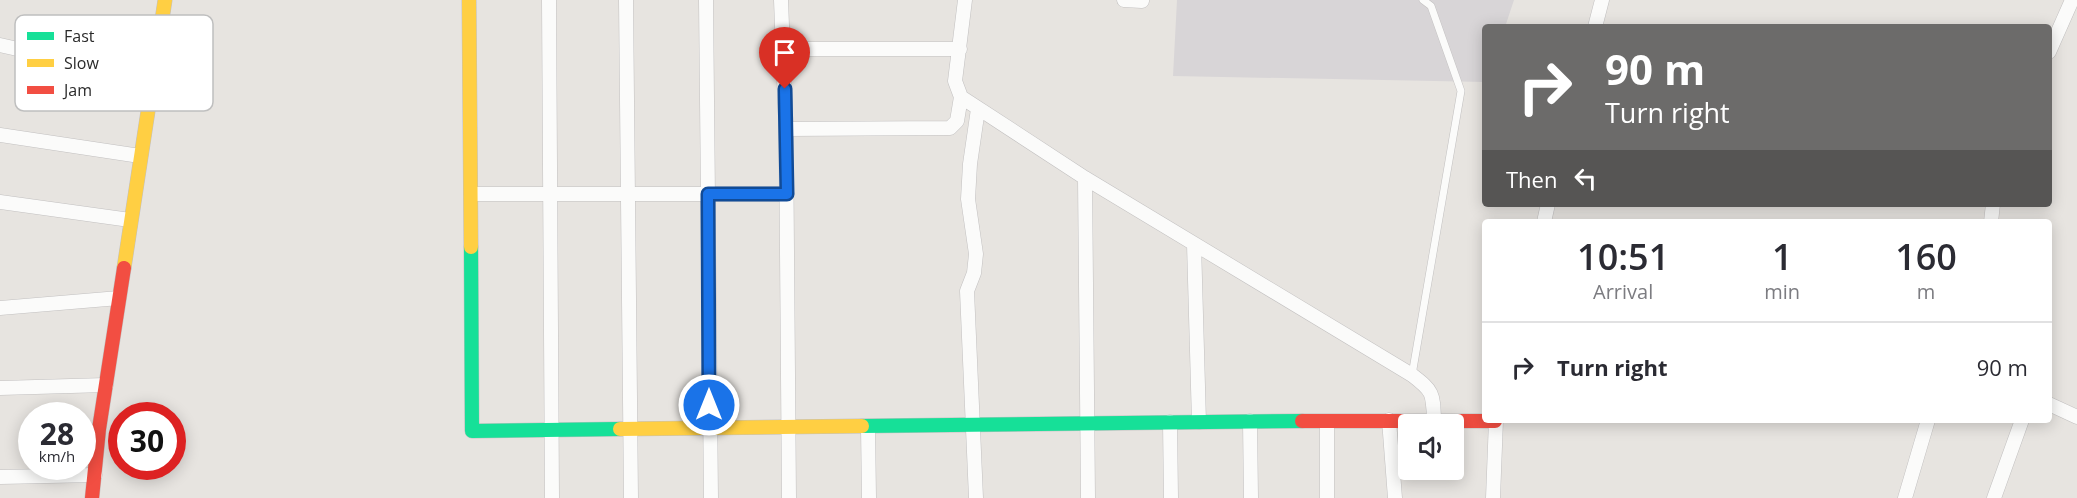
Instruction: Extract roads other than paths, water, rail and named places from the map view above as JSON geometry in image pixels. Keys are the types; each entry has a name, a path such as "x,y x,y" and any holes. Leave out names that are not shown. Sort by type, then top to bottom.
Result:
{"street":[{"path":"163,15 165,0"},
{"path":"470,0 472,431 477,433 630,429 1398,420"},
{"path":"549,0 552,498"},
{"path":"626,0 630,498"},
{"path":"706,0 711,498"},
{"path":"781,0 785,49 789,498"},
{"path":"786,129 950,128 957,121 961,97 955,81 965,0"},
{"path":"1124,0 1142,1"},
{"path":"1595,24 1602,0"},
{"path":"2052,45 2072,0"},
{"path":"0,45 15,48"},
{"path":"785,49 960,49"},
{"path":"961,97 1085,178 1412,375 1430,389 1434,414"},
{"path":"976,498 975,426 967,291 974,273 976,254 968,200 970,164 978,109"},
{"path":"96,467 147,111"},
{"path":"0,135 140,156"},
{"path":"1085,178 1088,498"},
{"path":"471,194 787,194"},
{"path":"0,202 130,220"},
{"path":"1194,244 1199,422"},
{"path":"0,308 119,298"},
{"path":"0,388 106,385"},
{"path":"2052,405 2077,417"},
{"path":"1389,420 1395,498"},
{"path":"1464,420 1482,421"},
{"path":"1250,421 1251,498"},
{"path":"1170,422 1171,498"},
{"path":"1327,422 1327,498"},
{"path":"1493,498 1496,423"},
{"path":"1905,498 1927,423"},
{"path":"1994,498 2021,423"},
{"path":"868,427 869,498"},
{"path":"0,477 18,477"},
{"path":"93,498 95,480"}],"lane":[{"path":"1412,375 1461,91 1431,6 1423,0"}]}
